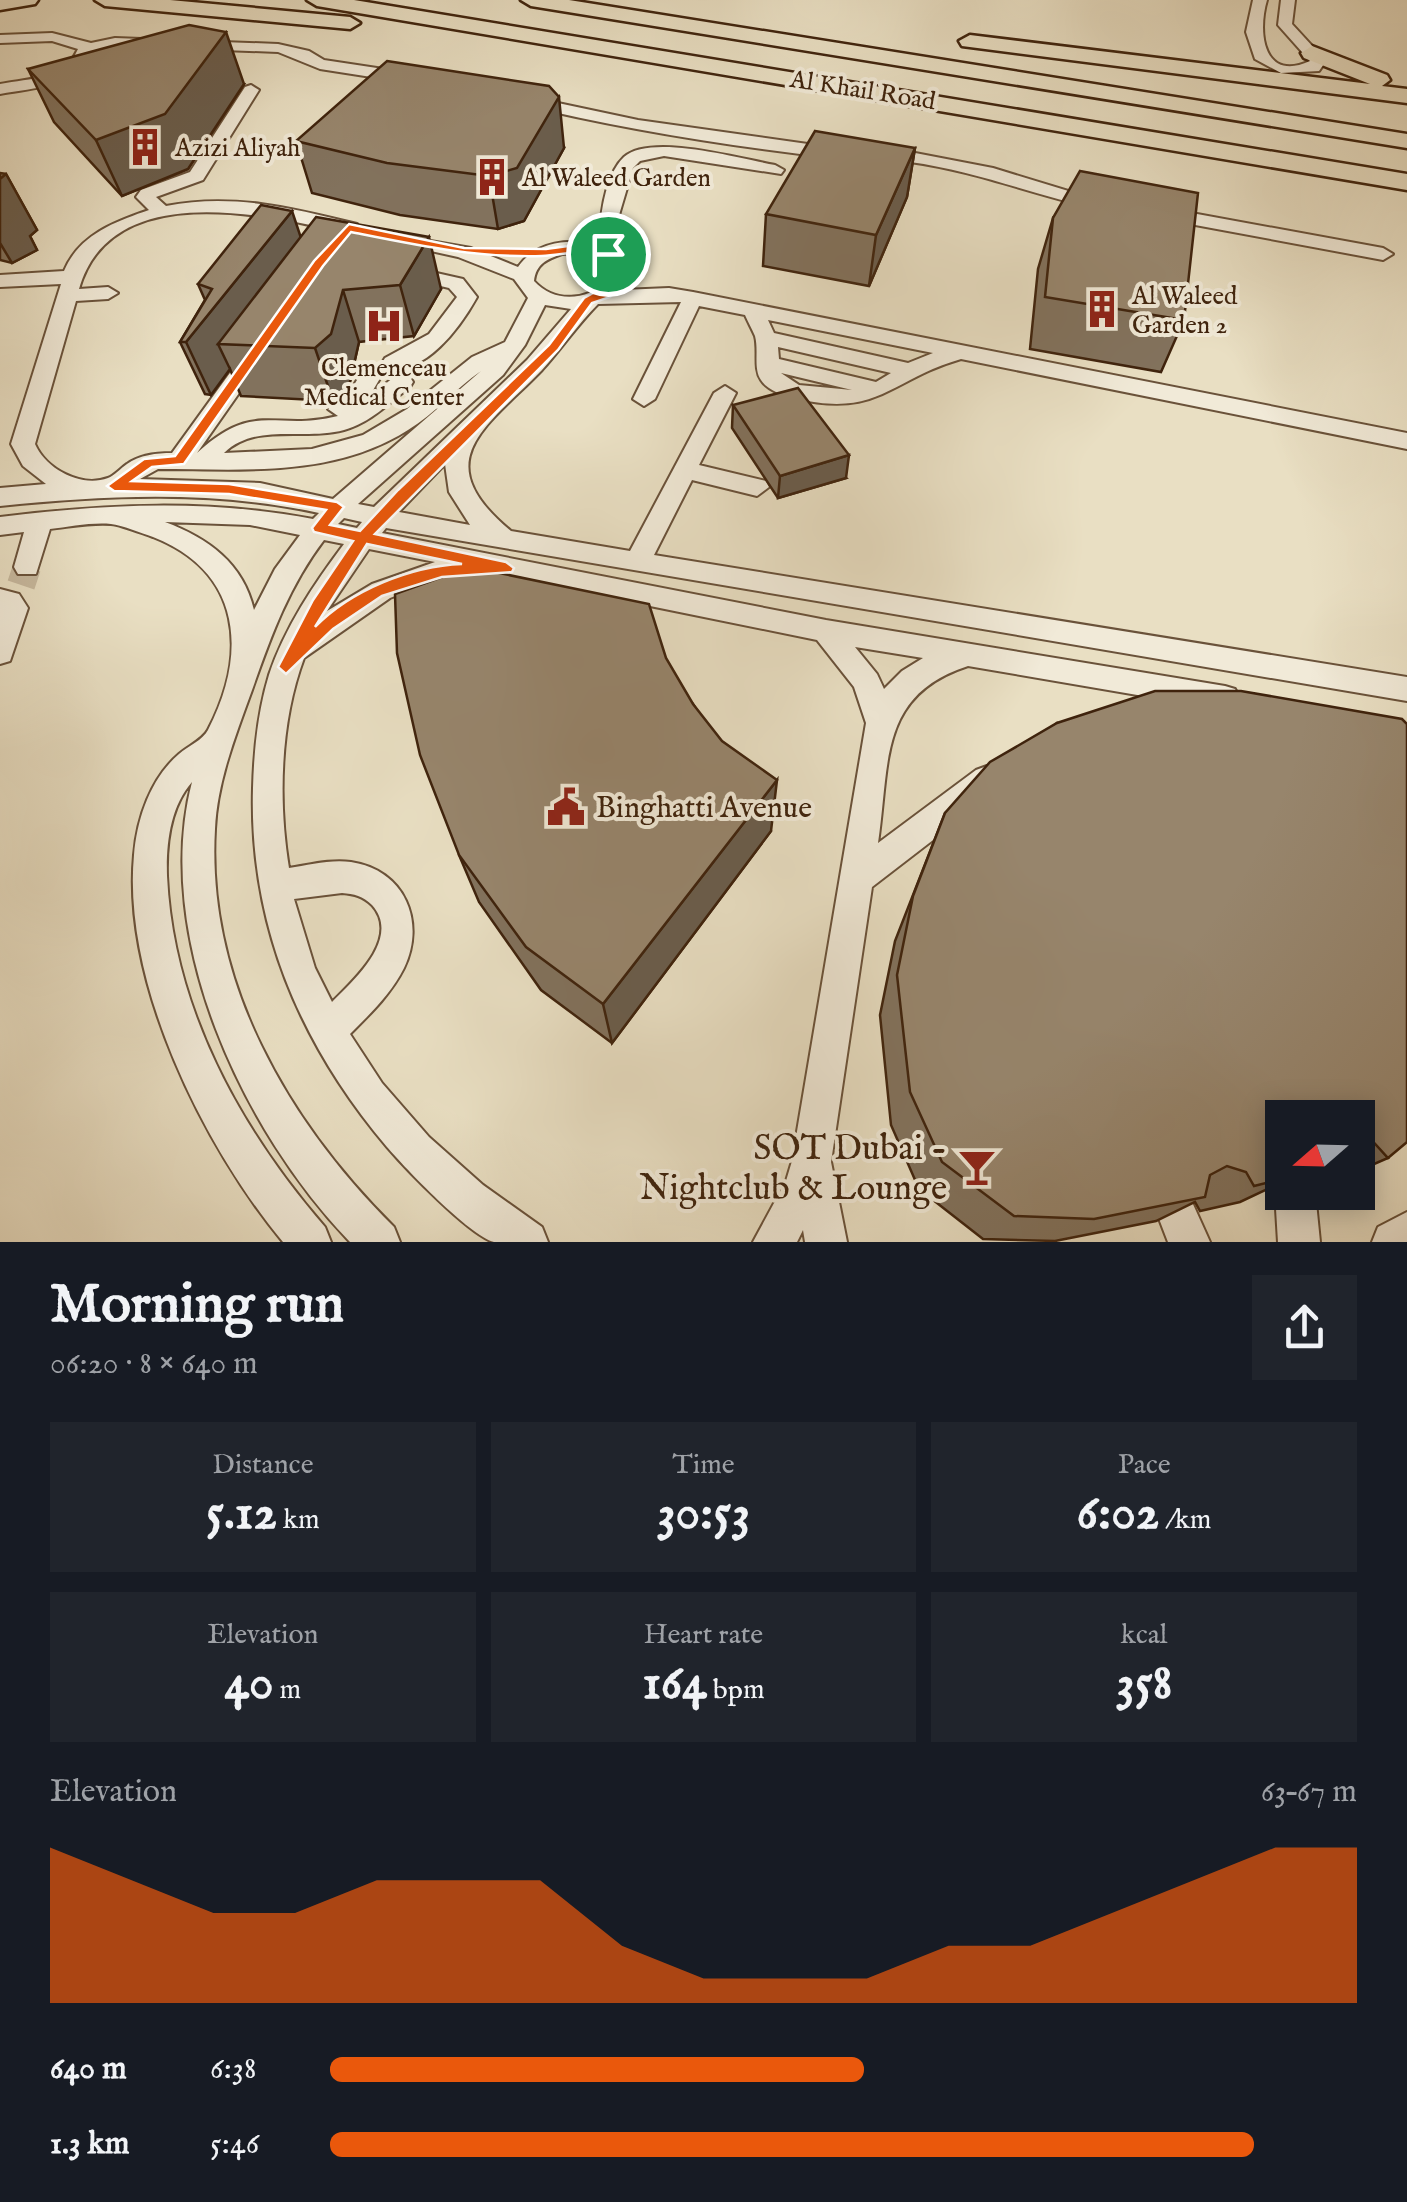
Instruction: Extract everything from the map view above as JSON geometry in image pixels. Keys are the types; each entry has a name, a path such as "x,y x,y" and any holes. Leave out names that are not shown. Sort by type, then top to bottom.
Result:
{"highway":[{"path":"0,4 28,0"},
{"path":"105,0 491,36 542,36"},
{"name":"Al Khail Road","path":"317,0 1407,182"},
{"name":"Al Khail Road","path":"531,0 1086,86 1407,141"},
{"path":"942,37 1407,96"},
{"path":"1312,53 1366,76 1407,86"},
{"path":"1149,66 1225,67 1259,54"},
{"path":"1086,86 1198,93 1407,118"}],"street":[{"path":"1260,0 1250,31 1259,54 1275,65 1302,70 1317,66 1312,53 1285,25 1288,0"},
{"path":"0,39 52,37 89,47 122,42 267,47 304,54 320,64 424,81"},
{"path":"0,89 66,76 77,68 82,52 89,47"},
{"path":"161,211 145,197 196,176 251,90"},
{"path":"499,96 638,126 836,153 910,157 987,172 1070,198 1117,206"},
{"path":"527,1242 482,1212 411,1150 355,1082 312,1010 284,938 265,799 272,735 286,667 318,604 373,527 554,348 592,299 619,283 610,215 625,167 634,157 664,152 774,170"},
{"path":"243,674 244,628 226,571 199,550 167,533 84,502 39,470 28,458 23,444 69,286 82,255 99,237 161,211 197,203 232,203 369,236 464,252 546,253 583,247 614,259 636,278 669,294"},
{"path":"1136,209 1383,254"},
{"path":"464,252 524,276"},
{"path":"546,253 530,263 524,276 527,288 539,296 567,303 669,294 1407,441"},
{"path":"362,412 323,418 247,416 334,410 356,400 371,375 380,386 432,360 467,297 463,286 378,267"},
{"path":"0,280 108,292"},
{"path":"379,1242 296,1144 246,1059 218,986 202,900 199,826 218,743 272,598 328,517 495,370 514,345 539,296"},
{"path":"644,399 693,298"},
{"path":"752,309 766,351"},
{"path":"179,461 267,337"},
{"path":"0,526 40,521 84,502 149,463 308,460 371,440 421,410 472,364 514,345"},
{"path":"766,351 894,380 922,362 964,352"},
{"path":"766,351 894,380"},
{"path":"204,462 215,446 238,431 256,426 328,426 362,412 400,374"},
{"path":"638,562 724,393"},
{"path":"192,487 333,467 441,420"},
{"path":"0,457 25,428"},
{"path":"466,432 456,460 460,489 505,553"},
{"path":"685,470 758,487"},
{"path":"114,486 260,492 328,517 505,553 826,630 1236,700 1157,718"},
{"path":"0,497 328,517"},
{"path":"0,653 15,589 40,521"},
{"path":"286,667 327,624 376,592 505,553 638,562 1407,689"},
{"path":"826,630 862,672 881,723"},
{"path":"774,1242 804,1190 812,1161 881,723 898,691 911,678 927,668 966,656"},
{"path":"218,743 183,767 162,802 154,830 152,884 158,940 192,1056 231,1134 310,1242"},
{"path":"856,879 966,794 1016,765"},
{"path":"274,886 348,878 364,881 378,888 396,914 395,948 387,966 326,1032"},
{"path":"812,1161 826,1242"},
{"path":"1296,1210 1299,1242"},
{"path":"1394,1242 1407,1232"}],"building":[{"path":"189,25 226,32 165,114 96,140 28,69"},
{"path":"387,61 549,86 559,97 517,168 489,176 387,163 296,141"},
{"path":"815,131 915,148 876,235 766,214"},
{"path":"1080,171 1198,193 1184,320 1045,297 1053,218"},
{"path":"261,205 292,211 186,342 180,342 212,289 198,284"},
{"path":"316,217 429,237 400,285 343,290 331,334 315,348 218,344"},
{"path":"798,388 849,455 780,476 733,405"},
{"path":"470,567 649,604 666,658 693,704 722,741 777,780 603,1004 526,947 459,855 420,755 397,653 395,594"},
{"path":"1155,691 1241,691 1402,719 1407,724 1407,1142 1388,1158 1375,1144 1375,1100 1265,1100 1265,1183 1254,1186 1246,1172 1227,1166 1210,1175 1205,1197 1094,1219 1014,1216 942,1162 910,1092 897,975 913,896 945,813 990,762 1057,723"}],"tunnel":[{"path":"21,585 27,567"}],"place":[{"name":"Azizi Aliyah","path":"145,147"},
{"name":"Al Waleed Garden","path":"492,177"},
{"name":"Al Waleed Garden 2","path":"1102,309"},
{"name":"Clemenceau Medical Center","path":"384,326"},
{"name":"Binghatti Avenue","path":"566,807"},
{"name":"SOT Dubai - Nightclub & Lounge","path":"977,1167"}],"route":[{"path":"608,254 583,247 546,253 464,252 349,228 318,264 179,461 140,466 114,486 229,489 337,507 319,528 364,538 506,568 441,571 376,592 327,624 286,667 336,576 364,538 403,493 554,348 588,300 606,294 619,283 620,264 608,254"}]}
